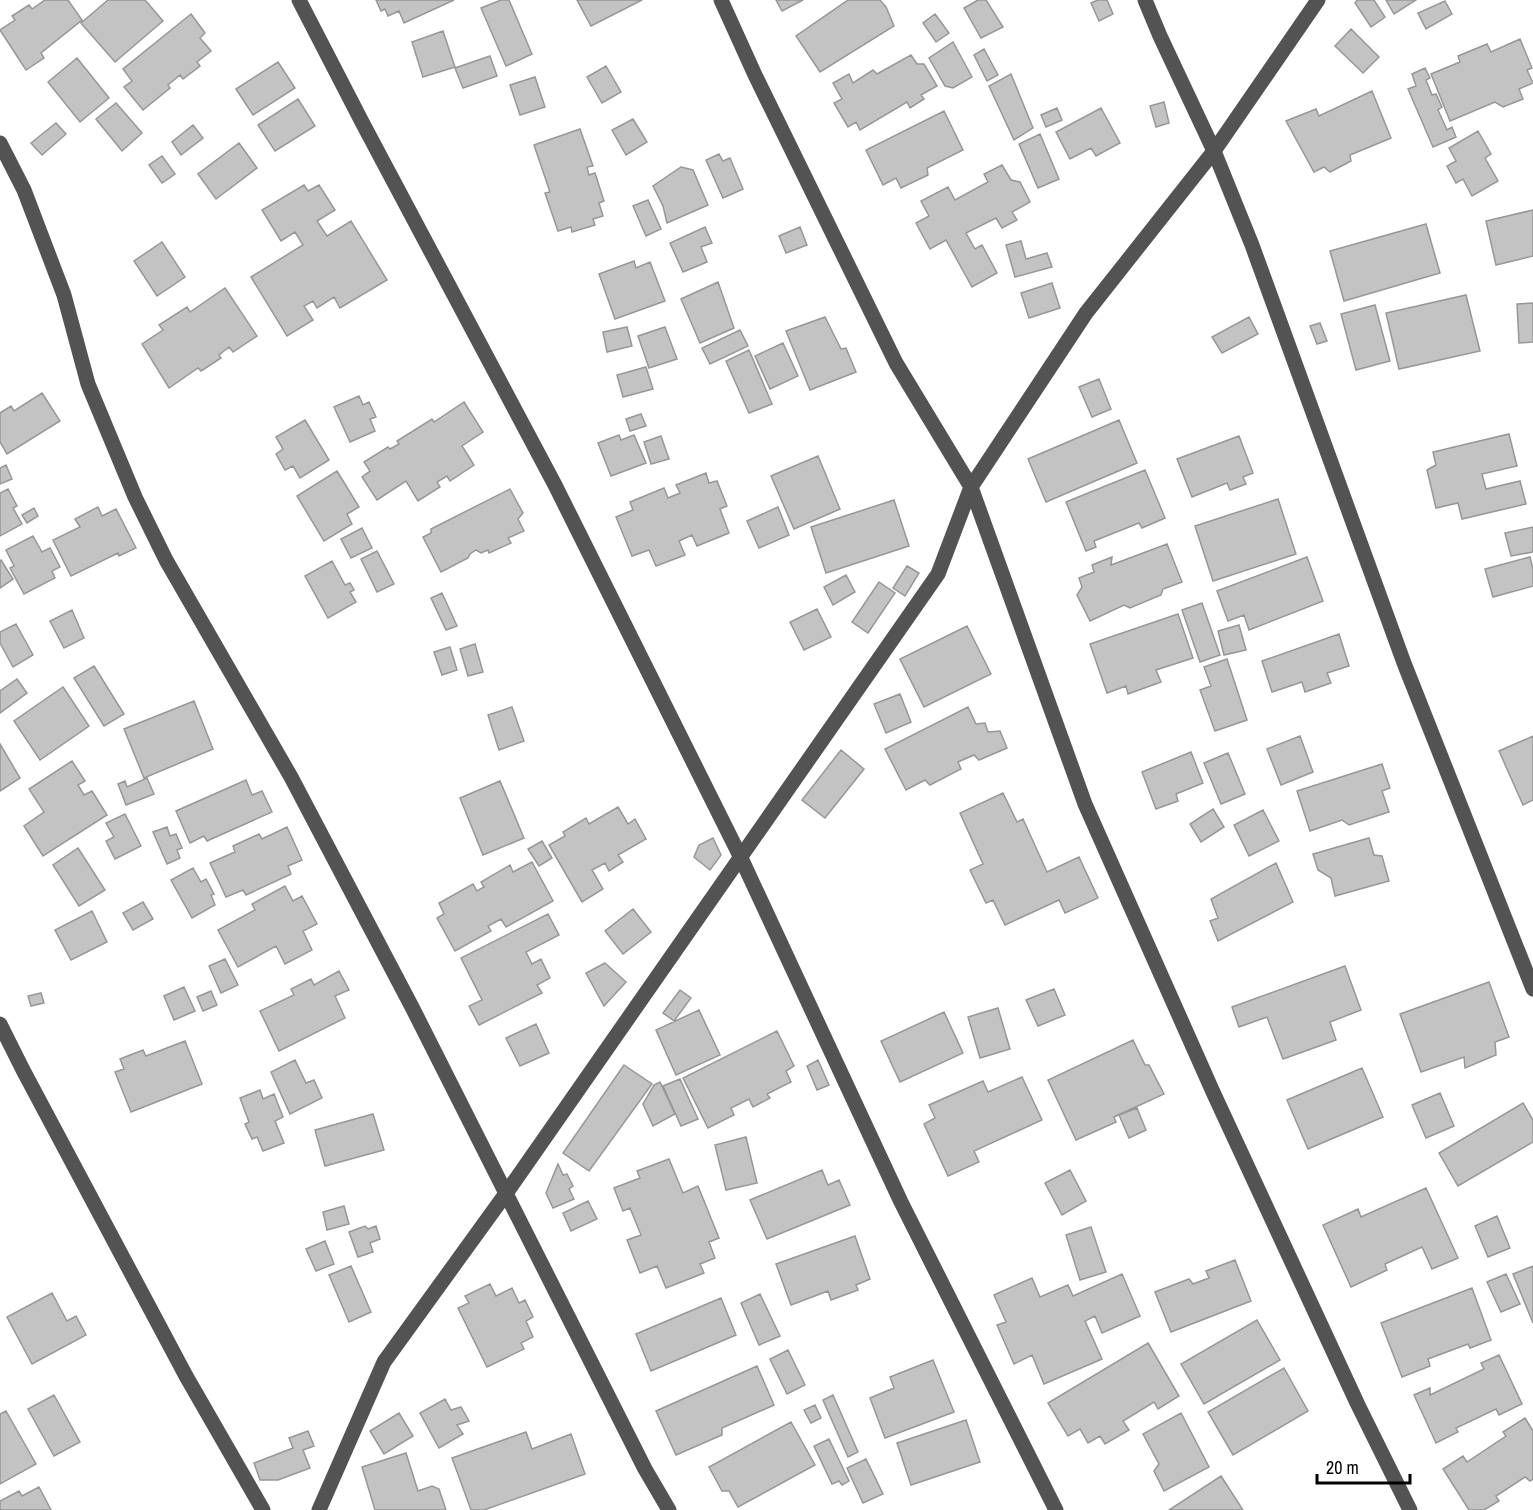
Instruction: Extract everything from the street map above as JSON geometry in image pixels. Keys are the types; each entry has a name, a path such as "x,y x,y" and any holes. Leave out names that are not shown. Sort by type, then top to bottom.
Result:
{"street":[{"path":"299,0 555,485 741,858 901,1202 1056,1510"},
{"path":"721,0 755,75 896,363 971,487 1085,804 1223,1114 1358,1405 1410,1510"},
{"path":"1145,0 1214,151 1256,256 1408,674 1533,989"},
{"path":"319,1510 384,1362 507,1192 938,574 971,487 1086,313 1214,151 1318,0"},
{"path":"0,143 24,190 64,295 88,384 135,497 166,560 291,777 507,1192 645,1469 669,1510"},
{"path":"0,1024 22,1070 180,1365 263,1510"}],"building":[{"path":"45,0 68,0 82,20 41,53 44,58 26,70 0,30 15,20 12,16 29,5 32,9"},
{"path":"108,0 145,0 163,21 115,62 81,23"},
{"path":"376,0 454,0 404,23 399,11 388,16 385,9 381,11"},
{"path":"501,0 509,0 532,54 506,66 481,8"},
{"path":"577,0 642,0 591,26"},
{"path":"776,0 803,0 782,11"},
{"path":"848,0 880,0 886,7 894,26 820,72 796,36"},
{"path":"978,0 986,0 1003,27 981,38 964,8"},
{"path":"1107,0 1113,14 1099,21 1091,3"},
{"path":"1357,0 1374,0 1385,17 1371,27 1355,3"},
{"path":"1386,0 1416,0 1394,14"},
{"path":"1445,1 1452,14 1426,29 1418,13"},
{"path":"191,14 205,33 200,38 211,51 197,62 200,66 183,79 180,75 168,85 170,88 143,110 124,87 132,81 123,69"},
{"path":"935,14 949,33 936,42 923,23"},
{"path":"1351,29 1379,57 1363,73 1335,46"},
{"path":"443,31 455,67 423,77 412,42"},
{"path":"1520,39 1532,68 1527,70 1533,83 1519,89 1523,99 1503,107 1495,102 1450,121 1431,74 1460,62 1458,56 1487,44 1491,52"},
{"path":"953,42 972,77 953,88 945,86 929,58"},
{"path":"984,49 998,75 987,81 974,55"},
{"path":"911,55 917,64 924,64 937,86 921,95 924,99 910,108 907,102 860,130 856,122 848,127 834,103 842,99 833,83 849,74 853,83 873,70 877,74"},
{"path":"490,56 497,76 463,88 455,68"},
{"path":"77,58 109,98 80,122 48,82"},
{"path":"278,62 295,88 253,115 236,89"},
{"path":"606,66 621,92 602,103 587,77"},
{"path":"1425,68 1430,78 1426,80 1432,95 1436,94 1442,107 1438,110 1447,130 1452,127 1456,137 1433,147 1408,89 1416,86 1412,74"},
{"path":"1011,74 1033,128 1014,140 989,86"},
{"path":"535,77 545,107 520,115 510,85"},
{"path":"1372,91 1391,138 1350,155 1351,161 1330,172 1324,167 1314,172 1286,121 1316,109 1319,116"},
{"path":"298,99 315,126 275,151 258,125"},
{"path":"1164,102 1169,123 1156,127 1150,106"},
{"path":"116,103 142,133 122,151 96,119"},
{"path":"1057,108 1062,120 1046,127 1041,115"},
{"path":"1101,108 1120,143 1096,156 1091,148 1070,159 1056,132"},
{"path":"944,111 963,150 927,168 928,175 901,188 896,178 883,185 866,150"},
{"path":"633,119 647,142 626,155 612,130"},
{"path":"56,123 66,134 42,155 31,143"},
{"path":"193,125 203,138 181,155 172,142"},
{"path":"580,129 593,166 587,167 589,175 595,173 604,201 599,203 603,216 593,219 595,225 572,232 571,227 558,231 545,193 550,192 534,145"},
{"path":"1478,131 1491,154 1485,158 1498,181 1472,196 1463,179 1456,183 1447,166 1456,161 1449,148"},
{"path":"1040,134 1059,179 1038,188 1019,144"},
{"path":"239,143 257,168 216,199 198,174"},
{"path":"719,154 723,161 730,158 743,189 723,198 706,160"},
{"path":"162,156 175,174 162,183 149,165"},
{"path":"1002,165 1011,180 1020,182 1030,202 1012,212 1017,220 1002,228 996,218 966,233 975,249 982,245 997,273 972,287 946,240 930,249 916,223 929,216 921,201 948,187 955,200 988,182 984,174"},
{"path":"681,167 693,170 708,205 667,223 663,206 653,186"},
{"path":"304,185 308,191 319,185 335,210 317,221 327,236 351,221 387,280 340,308 334,297 317,308 313,301 304,306 313,320 287,336 251,277 303,245 295,232 281,241 262,210"},
{"path":"648,200 661,229 646,236 633,206"},
{"path":"1533,210 1533,256 1496,265 1486,221"},
{"path":"1426,224 1440,273 1344,301 1330,251"},
{"path":"705,227 712,243 701,247 707,262 683,272 670,243"},
{"path":"800,227 807,245 786,253 779,236"},
{"path":"1021,241 1026,259 1047,253 1052,267 1015,277 1006,245"},
{"path":"162,242 185,277 157,296 134,261"},
{"path":"634,261 636,268 650,262 665,301 615,319 599,274"},
{"path":"718,282 734,328 700,343 681,299"},
{"path":"1052,283 1060,308 1029,318 1021,293"},
{"path":"225,288 257,336 233,352 229,347 219,355 221,358 201,371 198,368 169,388 142,344 163,330 159,325 187,307 190,312"},
{"path":"1466,295 1480,351 1399,369 1386,313"},
{"path":"1533,303 1533,342 1519,343 1517,304"},
{"path":"1375,305 1390,361 1356,370 1341,314"},
{"path":"825,317 841,349 846,348 856,372 810,390 786,331"},
{"path":"1249,317 1258,334 1222,353 1212,337"},
{"path":"1320,323 1327,341 1317,344 1310,326"},
{"path":"627,327 632,346 607,352 603,332"},
{"path":"665,327 677,359 649,368 638,336"},
{"path":"740,330 748,346 710,364 702,348"},
{"path":"783,343 798,376 770,389 755,356"},
{"path":"749,350 772,404 749,413 726,361"},
{"path":"646,367 653,389 623,397 617,375"},
{"path":"1099,379 1111,409 1092,417 1079,387"},
{"path":"42,393 60,421 7,454 0,442 0,413 11,406 14,411"},
{"path":"359,396 363,405 369,402 376,417 370,419 375,431 350,442 334,407"},
{"path":"464,402 483,432 462,446 474,465 450,481 447,476 437,482 440,487 418,501 406,481 377,500 362,477 370,471 364,462 388,447 390,449 399,444 397,441 432,419 434,422"},
{"path":"641,414 646,426 630,431 626,419"},
{"path":"305,420 329,460 300,478 293,466 285,470 276,454 283,449 276,437"},
{"path":"1119,420 1137,463 1046,502 1028,459"},
{"path":"1509,434 1517,466 1482,474 1486,489 1520,481 1526,504 1462,519 1458,503 1436,508 1427,470 1436,465 1433,452"},
{"path":"619,435 621,440 634,435 646,463 611,476 598,443"},
{"path":"661,436 669,459 651,464 644,442"},
{"path":"1239,436 1253,473 1243,477 1246,484 1230,490 1227,483 1192,497 1177,459"},
{"path":"818,456 840,509 794,529 771,476"},
{"path":"6,465 12,479 0,484 0,468"},
{"path":"1145,470 1165,518 1142,528 1139,523 1094,541 1096,547 1086,551 1066,502"},
{"path":"337,471 359,507 347,514 352,524 324,541 297,496"},
{"path":"706,473 709,483 717,481 727,506 720,509 729,533 697,546 692,535 679,541 685,555 656,566 649,550 632,556 616,517 633,510 630,502 664,488 668,498 680,493 676,485"},
{"path":"8,489 17,506 13,508 22,524 0,536 0,493"},
{"path":"510,489 523,513 518,519 524,531 508,538 511,543 489,553 488,550 481,553 476,550 468,558 441,572 423,537 431,533 431,529"},
{"path":"1278,499 1296,554 1213,581 1195,526"},
{"path":"894,500 909,546 826,573 811,527"},
{"path":"98,507 102,516 116,509 136,548 119,556 118,553 71,576 53,540 80,527 75,519"},
{"path":"778,507 789,535 759,548 747,521"},
{"path":"34,508 38,516 27,523 22,515"},
{"path":"1533,527 1533,552 1511,556 1505,533"},
{"path":"362,528 372,548 351,558 341,539"},
{"path":"33,536 42,552 50,548 60,567 52,571 55,578 24,594 10,568 14,566 6,550"},
{"path":"1167,544 1182,582 1163,589 1161,595 1130,608 1124,605 1090,621 1077,595 1082,587 1079,578 1094,572 1092,565 1112,557 1111,565"},
{"path":"377,551 394,584 377,592 361,559"},
{"path":"1307,557 1323,601 1249,630 1244,615 1228,621 1217,591"},
{"path":"1530,557 1533,586 1493,597 1485,569"},
{"path":"0,561 13,579 0,588"},
{"path":"332,561 345,585 350,583 354,590 350,592 356,602 328,618 305,576"},
{"path":"907,566 919,573 905,596 893,588"},
{"path":"846,575 855,592 833,605 824,587"},
{"path":"879,582 895,593 868,633 852,622"},
{"path":"442,593 457,626 446,630 431,598"},
{"path":"1202,603 1220,655 1200,662 1182,610"},
{"path":"817,609 831,637 804,650 790,622"},
{"path":"72,610 84,638 64,648 50,621"},
{"path":"1178,614 1193,658 1156,670 1161,682 1128,694 1126,686 1107,693 1090,644"},
{"path":"16,624 33,655 13,667 0,643 0,632"},
{"path":"1239,625 1246,650 1224,655 1218,631"},
{"path":"967,626 991,674 924,707 900,659"},
{"path":"1339,634 1349,666 1327,673 1331,683 1305,692 1302,682 1272,692 1262,661"},
{"path":"475,644 483,672 468,676 460,649"},
{"path":"450,647 457,670 442,675 434,652"},
{"path":"1227,659 1247,720 1215,731 1200,690 1211,686 1204,667"},
{"path":"94,666 124,714 104,726 74,678"},
{"path":"17,679 27,693 0,713 0,691"},
{"path":"63,687 89,726 40,760 14,721"},
{"path":"900,694 911,722 886,733 874,704"},
{"path":"194,701 213,749 144,778 124,729"},
{"path":"512,707 524,741 499,750 488,715"},
{"path":"968,707 976,724 985,723 988,732 1000,731 1007,748 979,760 974,755 958,762 961,769 930,785 925,780 906,790 885,749"},
{"path":"1300,736 1313,772 1281,785 1267,749"},
{"path":"1533,736 1533,800 1523,805 1499,751"},
{"path":"0,744 20,778 0,791"},
{"path":"841,750 864,769 825,818 802,800"},
{"path":"1191,752 1203,783 1176,794 1178,801 1156,809 1142,772"},
{"path":"1228,753 1245,794 1221,804 1204,763"},
{"path":"72,761 85,781 78,785 84,795 92,791 107,815 43,856 24,826 44,812 29,789"},
{"path":"1382,764 1390,788 1382,791 1389,812 1349,825 1342,820 1310,831 1297,791"},
{"path":"147,778 154,794 126,805 118,784 125,781 127,787"},
{"path":"246,780 252,795 262,791 272,812 207,841 204,836 190,843 176,811"},
{"path":"500,781 524,838 483,855 460,798"},
{"path":"1003,793 1017,822 1023,819 1047,872 1079,857 1098,898 1065,913 1059,900 1005,925 993,900 986,903 970,870 983,864 960,813"},
{"path":"618,807 628,824 635,819 646,839 618,855 623,862 609,871 605,863 592,870 603,889 582,902 549,845 565,836 563,832 586,818 589,824"},
{"path":"1213,809 1224,827 1201,842 1190,824"},
{"path":"1263,810 1279,841 1249,856 1234,825"},
{"path":"125,814 141,846 115,859 106,841 114,837 106,823"},
{"path":"167,827 170,836 176,834 182,848 177,850 180,858 167,864 153,832"},
{"path":"287,827 302,860 288,866 291,874 246,895 243,890 226,897 210,863 235,852 233,846 259,834 262,839"},
{"path":"713,838 721,855 710,870 694,857 699,845"},
{"path":"1369,838 1374,855 1382,856 1389,881 1335,896 1331,878 1318,870 1313,854"},
{"path":"542,841 552,858 539,866 528,849"},
{"path":"78,848 105,890 79,906 53,865"},
{"path":"532,862 553,901 506,927 501,919 488,926 491,931 455,951 437,918 444,914 439,903 473,884 477,891 484,887 481,882 510,865 513,872"},
{"path":"1276,863 1293,902 1218,941 1210,921 1218,918 1211,899"},
{"path":"193,868 201,882 206,879 214,894 211,895 215,905 192,918 171,880"},
{"path":"285,886 293,901 302,896 317,924 303,931 312,950 285,964 276,946 238,967 218,930 255,910 252,904"},
{"path":"143,902 153,919 133,930 123,913"},
{"path":"633,909 651,932 623,954 605,931"},
{"path":"92,911 107,942 71,960 55,930"},
{"path":"548,914 559,935 526,952 532,964 541,959 550,978 537,985 542,993 479,1025 469,1006 482,1000 461,958"},
{"path":"225,959 238,985 221,993 209,966"},
{"path":"605,963 626,982 604,1006 586,973"},
{"path":"1345,966 1361,1010 1330,1022 1336,1040 1283,1059 1267,1017 1239,1027 1232,1007"},
{"path":"339,971 349,990 335,996 345,1018 279,1051 260,1011 294,995 291,989 311,979 314,985"},
{"path":"1489,982 1509,1037 1495,1042 1496,1055 1465,1068 1464,1057 1421,1072 1400,1014"},
{"path":"184,987 195,1011 174,1020 164,996"},
{"path":"1054,989 1065,1015 1038,1026 1026,1000"},
{"path":"680,990 691,998 674,1021 663,1013"},
{"path":"211,991 217,1005 203,1011 197,997"},
{"path":"41,993 44,1003 31,1006 28,996"},
{"path":"998,1008 1010,1049 980,1058 968,1017"},
{"path":"699,1010 720,1055 676,1075 656,1030"},
{"path":"944,1012 963,1053 900,1082 881,1041"},
{"path":"536,1024 549,1053 520,1066 506,1038"},
{"path":"777,1031 794,1066 786,1071 791,1082 767,1094 770,1098 753,1107 749,1099 731,1108 734,1115 708,1128 683,1078"},
{"path":"1133,1040 1145,1065 1149,1065 1164,1094 1114,1117 1116,1122 1076,1140 1048,1080"},
{"path":"185,1041 202,1084 131,1112 115,1072 124,1069 120,1059 143,1050 146,1056"},
{"path":"295,1060 306,1083 314,1080 322,1098 290,1114 271,1072"},
{"path":"818,1060 829,1085 817,1090 807,1066"},
{"path":"624,1065 652,1084 589,1171 563,1153"},
{"path":"1362,1068 1383,1117 1308,1149 1287,1100"},
{"path":"1022,1077 1042,1120 974,1151 979,1162 948,1176 924,1124 935,1118 929,1105 983,1081 988,1092"},
{"path":"680,1079 698,1119 681,1126 663,1086"},
{"path":"660,1082 675,1114 653,1126 643,1104 654,1085"},
{"path":"260,1090 263,1099 274,1094 283,1117 275,1121 284,1143 263,1151 257,1137 252,1139 245,1124 249,1122 240,1098"},
{"path":"1440,1093 1454,1126 1426,1138 1412,1105"},
{"path":"1523,1103 1533,1120 1533,1142 1458,1186 1439,1153"},
{"path":"1137,1108 1146,1130 1129,1138 1119,1115"},
{"path":"373,1114 384,1150 325,1166 315,1130"},
{"path":"746,1137 757,1183 726,1190 715,1145"},
{"path":"669,1159 683,1193 698,1186 719,1238 709,1242 715,1258 700,1264 704,1273 666,1288 657,1266 640,1273 627,1240 641,1235 630,1208 623,1211 614,1188 640,1178 637,1171"},
{"path":"558,1164 563,1175 567,1174 573,1186 569,1189 574,1199 553,1208 546,1193"},
{"path":"822,1170 828,1185 839,1180 850,1205 767,1239 750,1200"},
{"path":"1070,1170 1086,1201 1062,1215 1045,1183"},
{"path":"1426,1188 1458,1258 1432,1269 1422,1247 1385,1264 1387,1270 1351,1287 1323,1225 1358,1209 1361,1217"},
{"path":"588,1201 597,1219 571,1231 563,1213"},
{"path":"344,1206 349,1224 327,1230 323,1212"},
{"path":"1497,1216 1510,1248 1488,1257 1475,1226"},
{"path":"365,1226 368,1229 376,1226 380,1239 370,1243 373,1252 358,1257 349,1232"},
{"path":"1091,1227 1106,1272 1080,1280 1066,1235"},
{"path":"855,1236 870,1279 856,1285 858,1290 831,1300 828,1291 791,1305 776,1264"},
{"path":"325,1241 334,1264 316,1271 306,1249"},
{"path":"1235,1260 1251,1301 1171,1332 1155,1292 1189,1279 1193,1284 1209,1278 1206,1271"},
{"path":"351,1266 371,1312 349,1322 329,1275"},
{"path":"1533,1266 1533,1323 1513,1274"},
{"path":"1122,1274 1140,1316 1102,1333 1095,1316 1085,1321 1102,1359 1044,1384 1032,1355 1014,1364 997,1325 1006,1322 994,1295 1032,1278 1040,1297 1068,1285 1073,1296"},
{"path":"1506,1274 1520,1304 1501,1312 1487,1282"},
{"path":"490,1284 496,1296 512,1288 519,1303 525,1300 533,1317 526,1321 533,1337 521,1343 524,1349 487,1367 458,1308 469,1303 465,1296"},
{"path":"1472,1288 1491,1340 1470,1348 1468,1344 1428,1359 1430,1366 1402,1377 1381,1323"},
{"path":"52,1293 67,1321 76,1316 86,1335 32,1364 7,1317"},
{"path":"760,1294 780,1336 759,1345 741,1303"},
{"path":"721,1298 736,1335 651,1371 636,1334"},
{"path":"1257,1320 1280,1360 1204,1404 1181,1364"},
{"path":"1148,1343 1179,1396 1158,1409 1154,1402 1123,1421 1129,1430 1105,1444 1100,1436 1088,1443 1080,1429 1068,1436 1048,1403"},
{"path":"788,1350 805,1385 787,1394 770,1359"},
{"path":"1499,1355 1522,1404 1499,1415 1496,1409 1456,1428 1458,1432 1436,1443 1414,1395 1430,1388 1430,1395 1484,1369 1481,1363"},
{"path":"933,1360 954,1412 885,1438 870,1398 894,1388 890,1377"},
{"path":"757,1366 774,1405 722,1428 722,1435 676,1455 656,1411"},
{"path":"1284,1368 1308,1411 1233,1455 1208,1412"},
{"path":"54,1395 80,1442 54,1456 28,1409"},
{"path":"833,1395 858,1452 848,1457 823,1400"},
{"path":"445,1399 451,1410 461,1407 469,1421 457,1425 463,1434 439,1448 420,1413"},
{"path":"815,1405 821,1418 811,1423 804,1410"},
{"path":"6,1411 36,1464 0,1484 0,1414"},
{"path":"399,1413 413,1436 384,1454 370,1431"},
{"path":"1181,1413 1209,1467 1164,1491 1154,1471 1159,1464 1143,1434"},
{"path":"1525,1418 1533,1431 1533,1479 1530,1481 1525,1477 1496,1496 1499,1501 1484,1510 1469,1510 1443,1469 1463,1456 1467,1462 1506,1436 1503,1432"},
{"path":"966,1420 980,1462 911,1485 897,1443"},
{"path":"791,1422 815,1465 738,1507 729,1491 722,1491 709,1467"},
{"path":"308,1431 314,1446 303,1450 310,1468 278,1480 260,1480 254,1463 293,1448 289,1438"},
{"path":"526,1432 532,1449 571,1434 585,1474 484,1510 471,1510 452,1458"},
{"path":"829,1439 849,1481 842,1485 839,1481 832,1484 814,1446"},
{"path":"406,1453 418,1491 432,1486 439,1489 446,1510 375,1510 362,1467"},
{"path":"866,1459 883,1494 863,1503 847,1468"},
{"path":"1221,1476 1243,1510 1169,1510"},
{"path":"39,1487 51,1510 0,1510 0,1501 19,1491 22,1496"}]}
